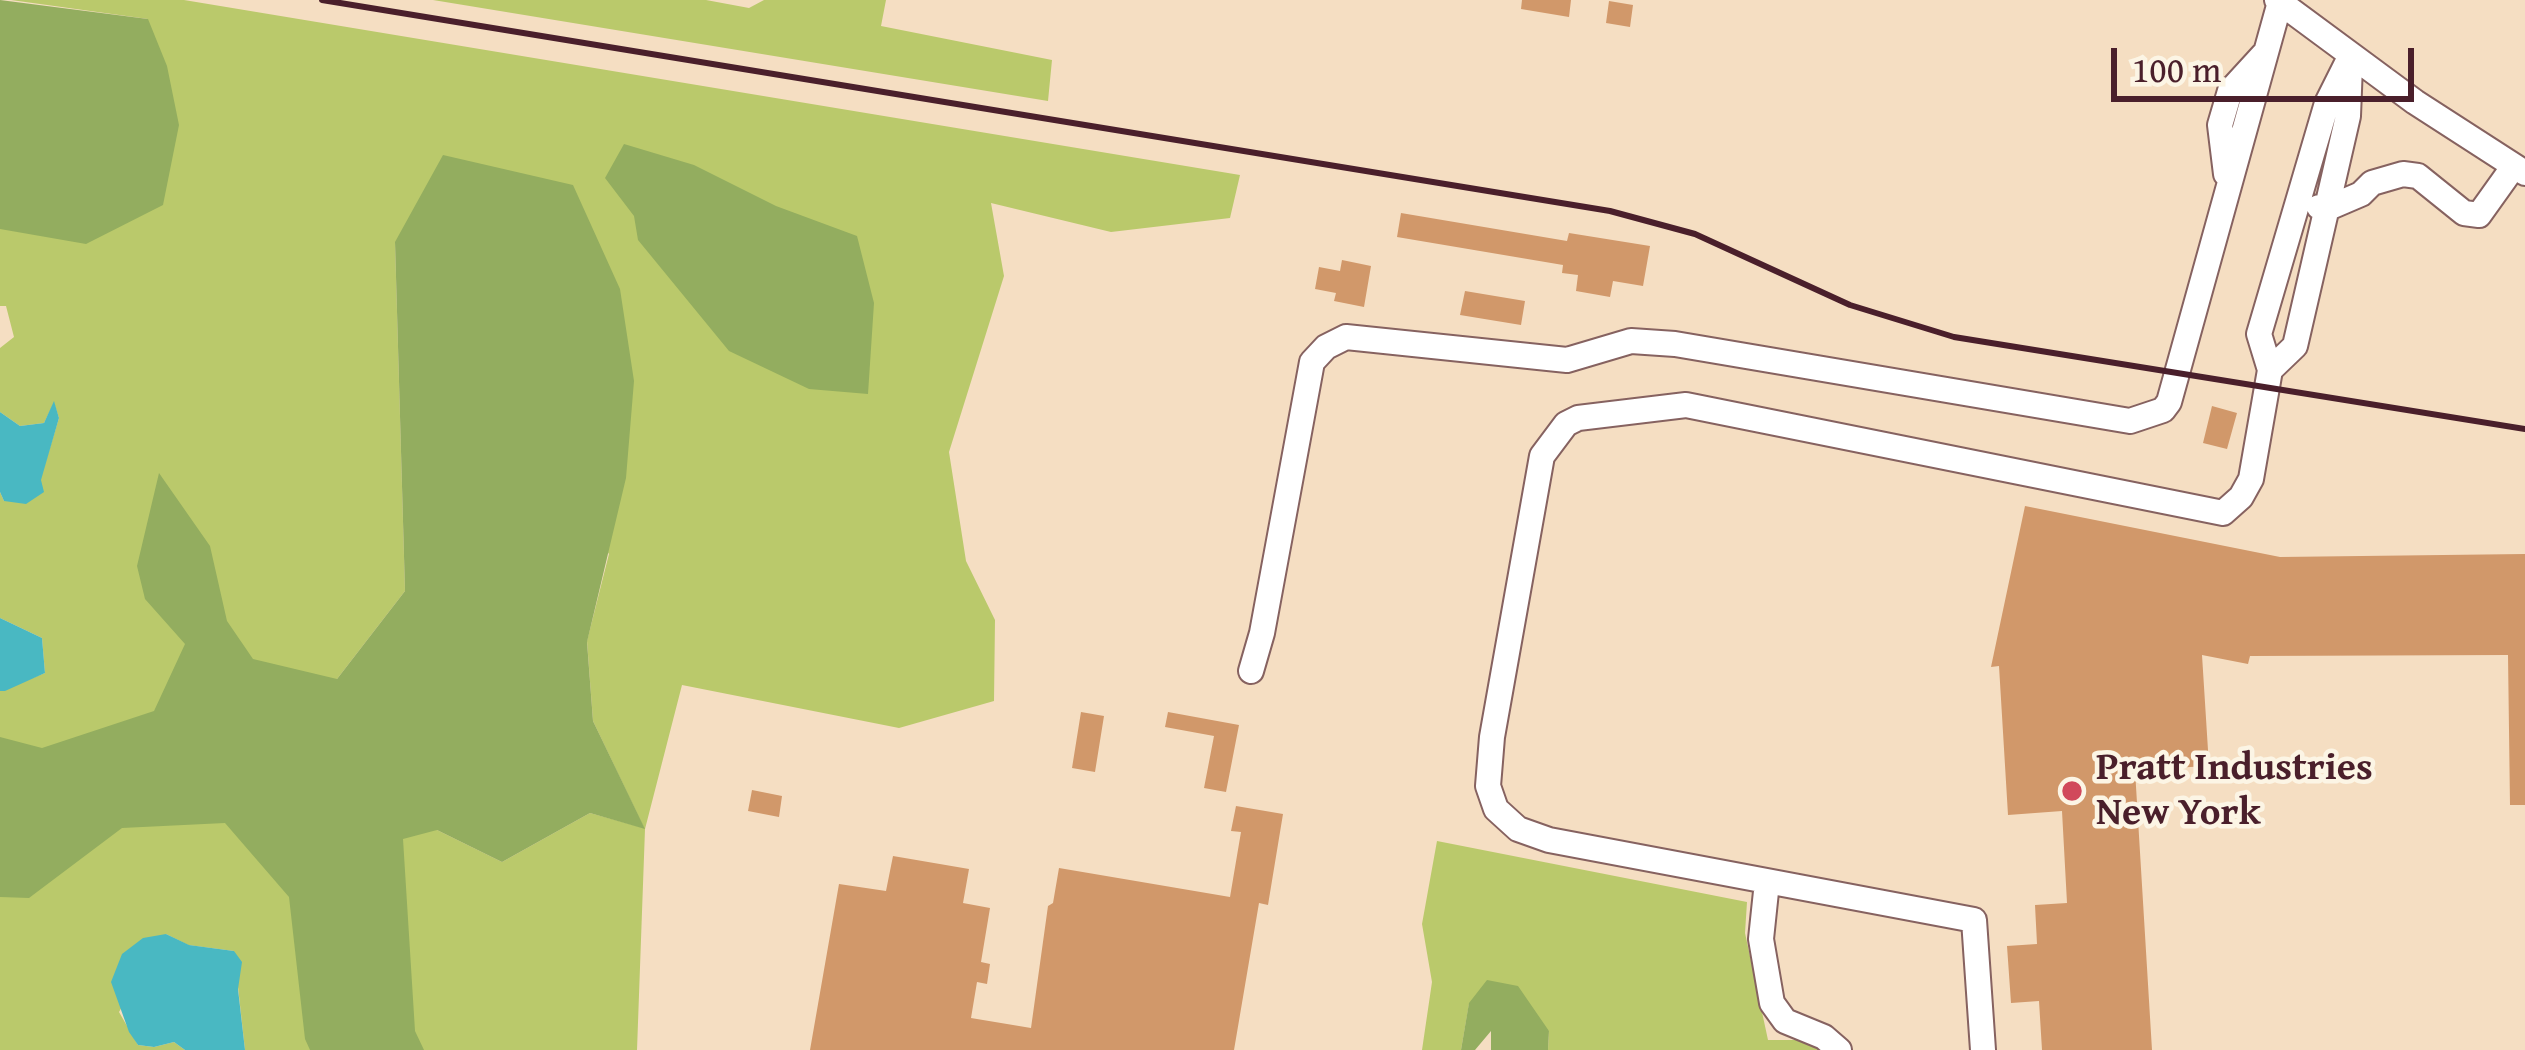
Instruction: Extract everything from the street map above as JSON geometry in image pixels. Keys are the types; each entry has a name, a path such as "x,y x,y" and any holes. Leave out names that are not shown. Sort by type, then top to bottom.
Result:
{"street":[{"path":"1251,671 1312,362 1326,346 1346,337 1567,360 1631,340 1675,344 2130,422 2163,410 2169,401 2228,188 2220,125 2230,91 2266,51 2278,1 2350,57 2519,170 2479,214 2464,213 2433,190 2361,194 2326,209 2298,202"},
{"path":"1983,1050 1974,920 1549,840 1505,820 1491,798 1488,772 1542,456 1566,424 1578,418 1686,405 2223,513 2241,497 2251,479 2270,370 2259,334 2326,103 2350,57"},
{"path":"2270,370 2294,346 2348,116 2350,57"},
{"path":"1767,882 1761,938 1772,1003 1785,1021 1824,1037 1839,1050"}],"green space":[{"path":"0,0 148,19 167,66 179,125 163,205 86,244 0,229"},
{"path":"11,0 184,0 1240,175 1230,218 1111,232 991,203 1004,276 949,452 966,561 995,620 994,701 899,728 682,685 645,829 637,1050 245,1050 234,951 188,945 166,934 119,1012 138,1045 174,1042 185,1050 0,1050 0,691 45,673 42,638 0,618 0,492 4,501 40,480 59,418 54,403 44,423 20,426 0,412 0,348 14,337 6,306 0,306 0,145 148,19","holes":["395,242 609,554 587,641 593,721 644,828 590,813 502,862 437,830 337,679 405,591"]},
{"path":"433,0 706,0 749,8 764,0 886,0 881,26 1052,60 1048,101"},
{"path":"624,144 694,165 776,206 857,236 874,303 868,394 809,389 729,351 638,240 634,216 605,178"},
{"path":"443,155 573,185 620,289 634,381 626,478 587,642 593,721 645,829 590,813 502,862 437,830 403,839 415,1031 424,1050 310,1050 289,897 225,823 122,828 29,898 0,897 0,737 42,748 154,711 185,644 145,599 137,566 159,473 210,546 227,621 253,659 337,679 405,591 395,242"},
{"path":"1437,841 1747,902 1745,933 1768,1040 1804,1040 1820,1050 1548,1050 1549,1031 1469,1004 1461,1050 1422,1050 1432,982 1422,924"},
{"path":"1487,980 1518,986 1549,1031 1548,1050 1491,1050 1491,1031 1475,1050 1461,1050 1469,1003"}],"water":[{"path":"54,401 59,418 41,480 44,492 26,504 4,501 0,412 20,426 44,423"},
{"path":"0,618 42,638 45,673 5,691 0,691"},
{"path":"166,934 189,945 234,951 242,962 238,989 245,1050 185,1050 174,1042 138,1045 129,1032 111,982 122,954 143,938"}],"building":[{"path":"1522,0 1571,0 1569,17 1521,9"},
{"path":"1609,1 1633,5 1630,27 1606,23"},
{"path":"1401,213 1567,241 1569,233 1650,246 1643,286 1613,281 1610,297 1576,291 1578,275 1562,273 1563,265 1397,237"},
{"path":"1342,260 1371,266 1364,307 1334,301 1336,293 1315,289 1319,267 1340,271"},
{"path":"1465,291 1525,301 1521,325 1460,315"},
{"path":"2212,406 2237,413 2227,449 2203,443"},
{"name":"Pratt Industries New York","path":"2025,506 2280,557 2525,554 2525,805 2510,805 2508,655 2250,656 2248,664 2202,655 2209,766 2135,770 2152,1050 2042,1050 2039,1001 2011,1003 2007,946 2037,944 2035,905 2067,903 2062,811 2008,815 1999,666 1991,667"},
{"path":"1081,712 1104,716 1095,772 1072,768"},
{"path":"1168,712 1239,725 1226,792 1204,788 1214,736 1165,727"},
{"path":"752,790 782,796 779,817 748,811"},
{"path":"1236,806 1283,814 1268,905 1259,903 1234,1050 810,1050 839,884 886,891 893,856 969,869 963,903 990,908 981,962 990,964 987,984 977,982 971,1018 1031,1028 1048,906 1053,903 1059,868 1230,897 1241,832 1231,831"}],"railway":[{"path":"322,0 1610,211 1695,234 1850,305 1954,337 2525,429"}],"place":[{"name":"Pratt Industries New York","path":"2072,791"}]}
